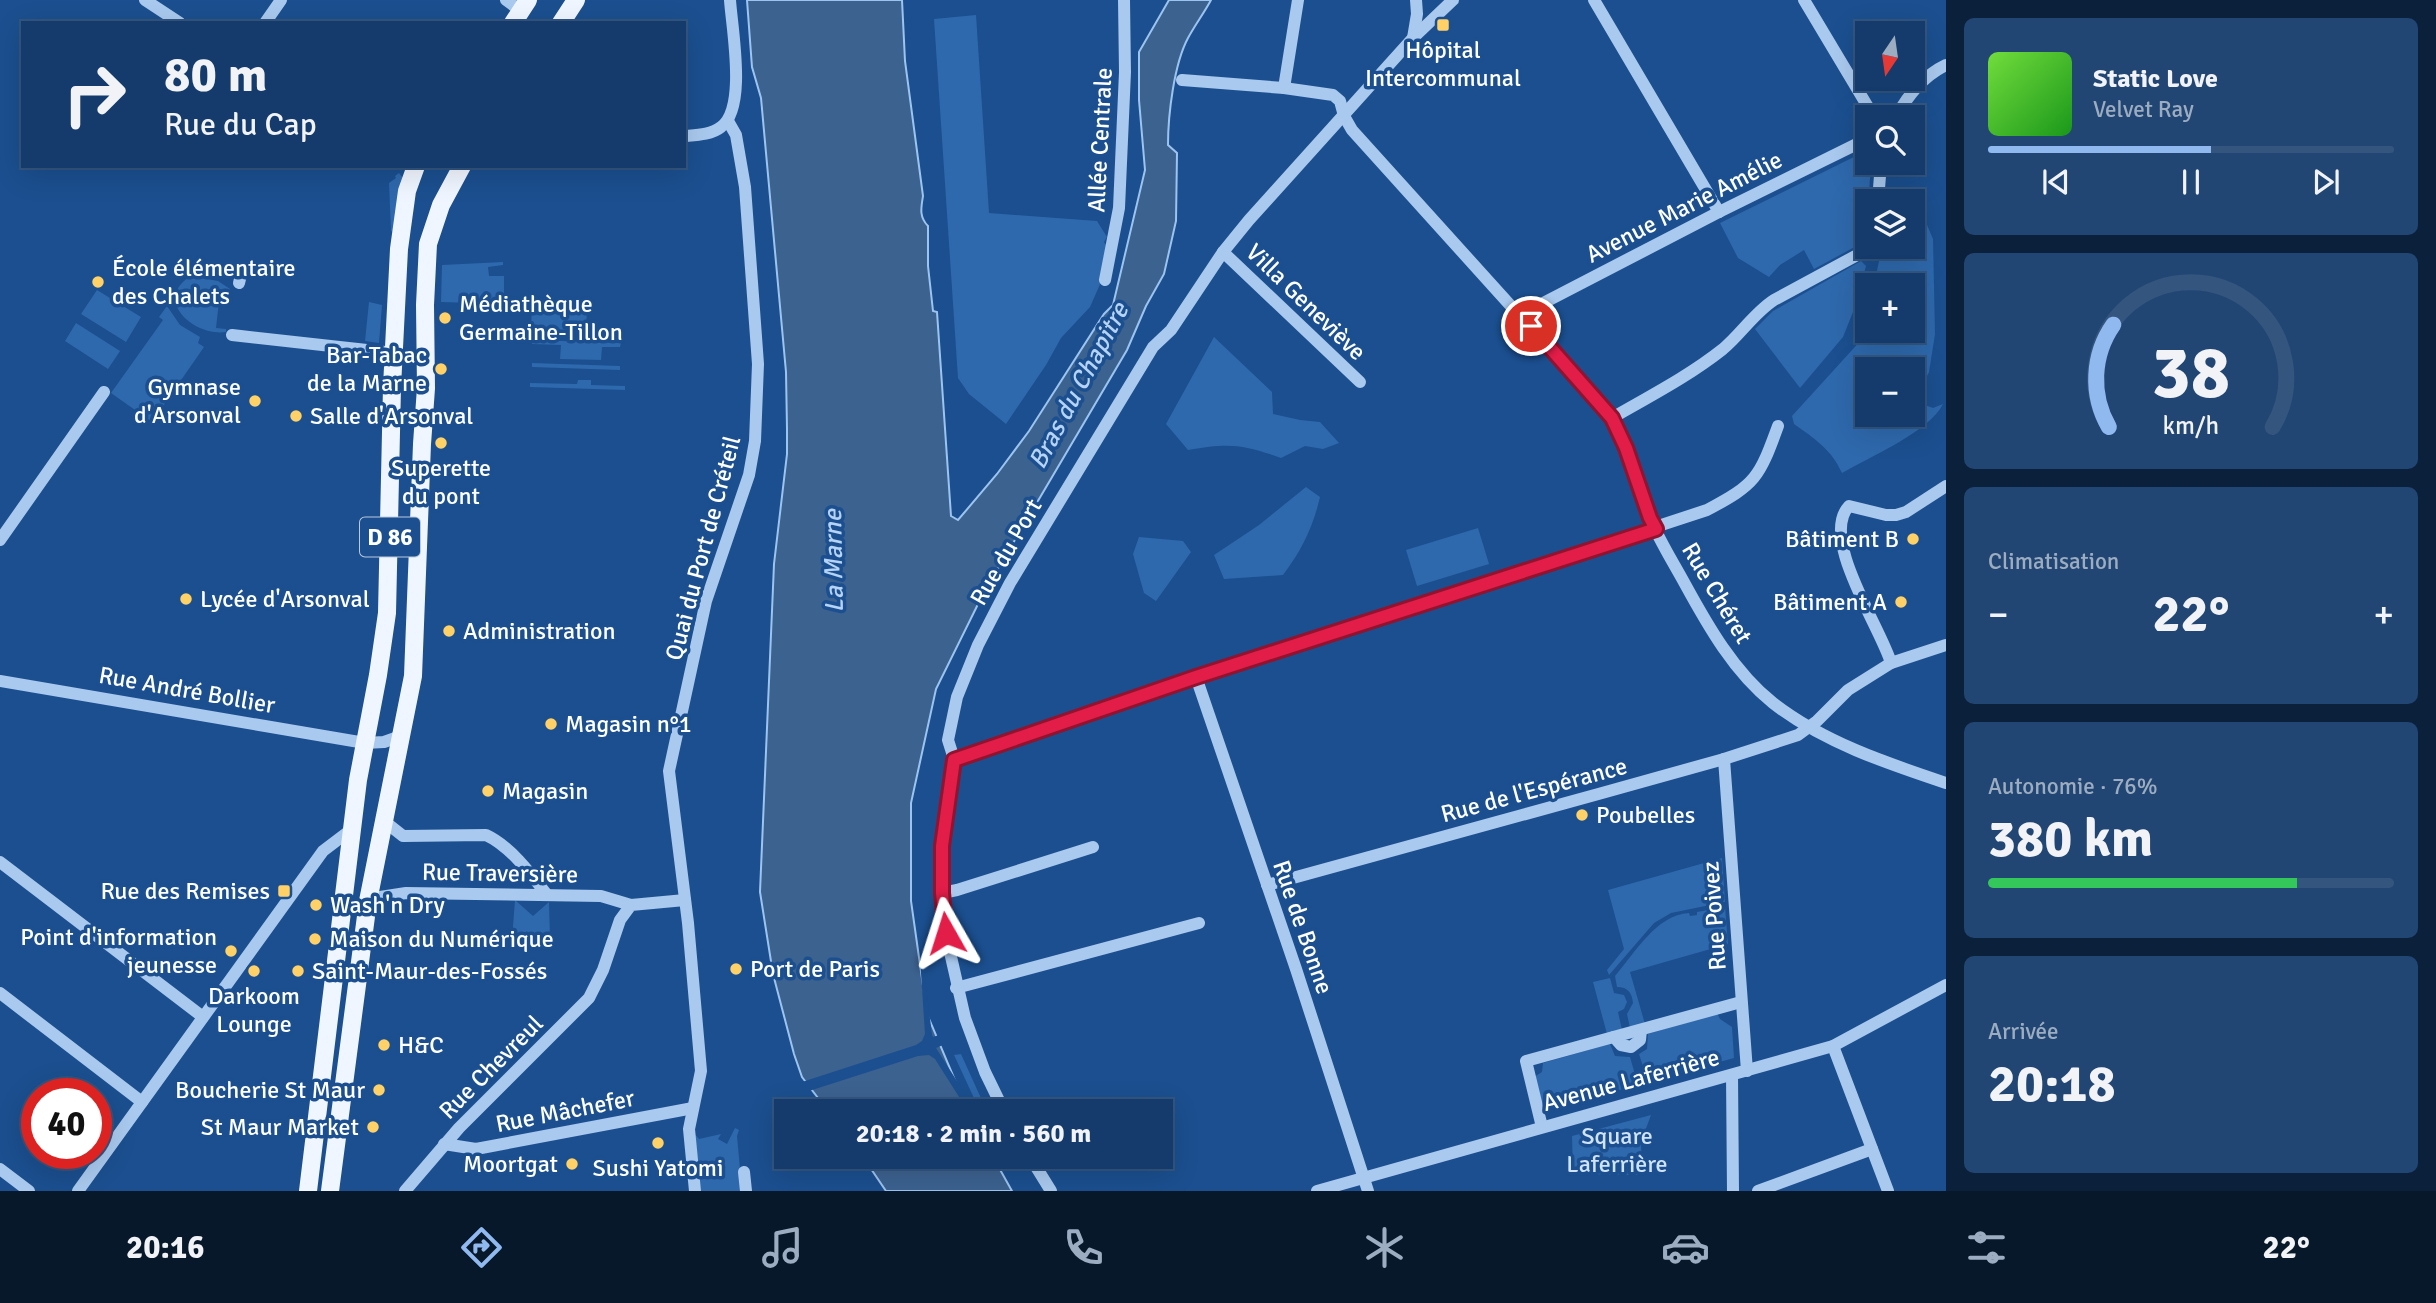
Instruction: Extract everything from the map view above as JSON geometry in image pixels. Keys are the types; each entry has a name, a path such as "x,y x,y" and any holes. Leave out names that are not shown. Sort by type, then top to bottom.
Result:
{"main road":[{"path":"562,21 576,0"},
{"name":"D 86","path":"309,1191 352,829 387,613 394,353 402,217 415,168"},
{"name":"D 86","path":"330,1191 368,901 413,676 426,388 427,263 434,225 463,169"}],"street":[{"path":"145,0 177,21"},
{"path":"266,21 281,0"},
{"path":"506,0 521,11"},
{"path":"686,136 719,130 734,111 736,96 730,0"},
{"name":"Allée Centrale","path":"1105,280 1119,208 1125,72 1124,0"},
{"path":"1182,80 1284,88 1298,0"},
{"path":"1413,38 1416,0"},
{"path":"1594,0 1719,212"},
{"path":"1804,0 1867,105"},
{"path":"1413,38 1452,1"},
{"name":"Rue du Port","path":"998,1099 985,1072 956,988 942,893 942,846 954,760 948,740 957,697 978,645 1010,583 1153,346 1171,330 1223,252 1249,220 1413,38"},
{"path":"1903,105 1923,80 1946,65"},
{"name":"Rue Chéret","path":"1284,88 1333,95 1340,101 1352,130 1612,418 1626,448 1650,518 1705,621 1742,673 1771,701 1809,727 1883,761 1946,783"},
{"name":"Quai du Port de Créteil","path":"695,1191 689,1129 701,1071 685,900 669,771 706,601 749,475 755,441 758,364 745,187 736,135 728,121"},
{"name":"Avenue Marie Amélie","path":"1520,315 1855,145"},
{"name":"Villa Geneviève","path":"1223,252 1360,382"},
{"path":"1612,418 1699,367 1726,346 1766,305 1855,256"},
{"path":"232,335 394,353"},
{"path":"0,540 104,392"},
{"path":"954,760 1196,677 1656,529 1707,510 1739,493 1762,469 1778,426"},
{"path":"1891,663 1851,576 1843,547 1842,518 1849,506 1886,515 1906,512 1946,486"},
{"name":"Rue de l'Espérance","path":"1267,885 1724,759 1798,735 1849,690 1891,663 1946,645"},
{"name":"Rue de Bonne","path":"1196,677 1368,1191"},
{"name":"Rue André Bollier","path":"0,681 365,743"},
{"path":"365,743 384,742 401,736"},
{"name":"Rue Poivez","path":"1724,759 1747,1070"},
{"path":"384,821 403,836 486,835 497,840 547,895"},
{"path":"78,1191 323,851 352,829"},
{"path":"942,893 1093,847"},
{"path":"0,862 203,1017"},
{"name":"Rue Traversière","path":"368,901 407,893 547,895 601,896 631,905"},
{"path":"631,905 685,900"},
{"name":"Rue Chevreul","path":"405,1191 444,1144 589,998 603,970 620,920 631,905"},
{"path":"956,988 1199,923"},
{"name":"Avenue Laferrière","path":"1318,1191 1833,1045 1946,985"},
{"path":"0,993 142,1102"},
{"path":"1542,1126 1526,1061 1741,1002"},
{"path":"1833,1045 1888,1191"},
{"path":"1732,1074 1733,1191"},
{"name":"Rue Mâchefer","path":"444,1144 476,1149 693,1108"},
{"path":"1758,1191 1872,1149"},
{"path":"0,1169 29,1191"},
{"path":"1037,1169 1051,1191"},
{"path":"744,1172 746,1191"}],"green space":[{"path":"976,15 989,213 1097,221 1107,237 1104,242 1105,273 1090,307 1061,338 1006,424 969,394 958,378 934,19"},
{"path":"1855,156 1855,175 1870,175 1869,189 1855,189 1855,247 1814,269 1804,250 1780,265 1769,277 1738,258 1720,223"},
{"path":"399,173 403,178 393,232 389,183"},
{"path":"1925,220 1933,239 1935,334 1929,372 1925,380 1925,357 1855,357 1855,427 1922,427 1842,473 1828,451 1794,424 1792,416 1858,343 1925,343 1925,273 1877,273 1879,259 1925,259"},
{"path":"1861,261 1866,266 1864,273 1855,273 1855,307 1843,337 1800,388 1755,329 1773,311"},
{"path":"503,262 503,265 488,267 489,276 504,276 504,304 441,302 442,265"},
{"path":"191,276 218,281 230,289 230,292 220,292 216,328 226,329 226,332 202,329 191,323 176,305 180,285"},
{"path":"97,290 141,317 126,342 81,314"},
{"path":"369,302 382,305 379,343 365,341"},
{"path":"532,304 587,306 586,334 531,332"},
{"path":"167,306 180,325 200,337 198,343 204,347 152,422 111,393 163,320 159,317"},
{"path":"76,323 120,351 108,369 65,341"},
{"path":"1214,337 1272,392 1273,414 1320,422 1339,443 1323,449 1305,446 1281,458 1235,446 1188,450 1166,424"},
{"path":"532,340 621,343 620,347 602,347 601,360 560,359 561,345 532,344"},
{"path":"532,363 620,366 620,370 532,367"},
{"path":"578,380 591,380 591,385 625,386 625,390 530,387 530,383 577,384"},
{"path":"1943,404 1936,414 1926,424 1925,405 1933,408"},
{"path":"1306,487 1320,497 1306,538 1283,575 1224,579 1214,555 1259,525"},
{"path":"1478,528 1489,564 1417,586 1406,550"},
{"path":"1139,537 1183,541 1191,552 1156,601 1144,593 1133,554"},
{"path":"1722,858 1725,902 1671,913 1654,923 1609,975 1607,970 1624,949 1608,890"},
{"path":"515,900 533,916 549,902 550,938 512,939"},
{"path":"1725,907 1728,944 1630,972 1645,1024 1630,1028 1627,1014 1633,1003 1632,996 1627,989 1617,987 1615,976 1647,937 1666,920 1677,915 1697,915 1697,912"},
{"path":"1610,978 1614,993 1624,995 1627,1002 1624,1009 1618,1012 1622,1030 1607,1034 1593,982"},
{"path":"1717,1013 1720,1019 1732,1027 1734,1058 1648,1082 1639,1054 1647,1049 1648,1034"},
{"path":"1610,1044 1615,1056 1630,1057 1638,1085 1543,1111 1534,1077 1542,1072 1543,1063"},
{"path":"961,1054 982,1099 974,1099 954,1055"},
{"name":"Square Laferrière","path":"1651,1115 1641,1142 1642,1175 1573,1174 1572,1136"},
{"path":"735,1128 739,1130 737,1136 742,1191 699,1191 694,1133 699,1139 721,1134 718,1139 727,1144"}],"water":[{"path":"747,0 902,0 905,61 923,196 921,212 928,226 928,266 933,311 937,312 951,516 958,520 1029,431 1104,314 1113,305 1145,170 1139,100 1139,52 1169,0 1211,0 1183,49 1173,90 1168,145 1177,153 1176,221 1164,274 1146,306 1127,350 983,594 936,689 911,803 911,901 927,1014 963,1099 819,1099 802,1077 773,974 760,892 774,564 787,454 786,372 761,98 752,67"},
{"path":"871,1169 1000,1169 1012,1191 886,1191"}],"pier":[{"path":"920,958 923,958 932,1035 939,1035 943,1045 936,1048 966,1099 960,1099 935,1059 929,1055 918,1056 809,1091 802,1082 916,1045 922,1041 925,1034"}],"place":[{"name":"Hôpital Intercommunal","path":"1443,25"},
{"name":"École élémentaire des Chalets","path":"98,282"},
{"name":"Médiathèque Germaine-Tillon","path":"445,318"},
{"name":"Bar-Tabac de la Marne","path":"441,369"},
{"name":"Gymnase d'Arsonval","path":"255,401"},
{"name":"Salle d'Arsonval","path":"296,416"},
{"name":"Superette du pont","path":"441,443"},
{"name":"Bâtiment B","path":"1913,539"},
{"name":"Lycée d'Arsonval","path":"186,599"},
{"name":"Bâtiment A","path":"1901,602"},
{"name":"Administration","path":"449,631"},
{"name":"Magasin n°1","path":"551,724"},
{"name":"Magasin","path":"488,791"},
{"name":"Poubelles","path":"1582,815"},
{"name":"Rue des Remises","path":"284,891"},
{"name":"Wash'n Dry","path":"316,905"},
{"name":"Maison du Numérique","path":"315,939"},
{"name":"Point d'information jeunesse","path":"231,951"},
{"name":"Port de Paris","path":"736,969"},
{"name":"Darkoom Lounge","path":"254,971"},
{"name":"Saint-Maur-des-Fossés","path":"298,971"},
{"name":"H&C","path":"384,1045"},
{"name":"Boucherie St Maur","path":"379,1090"},
{"name":"St Maur Market","path":"373,1127"},
{"name":"Sushi Yatomi","path":"658,1143"},
{"name":"Moortgat","path":"572,1164"}],"route":[{"path":"946,933 942,893 942,846 954,760 1196,677 1656,529 1612,418 1531,326"}],"water label":[{"name":"Bras du Chapitre","path":"1079,386"},
{"name":"La Marne","path":"834,561"}]}
